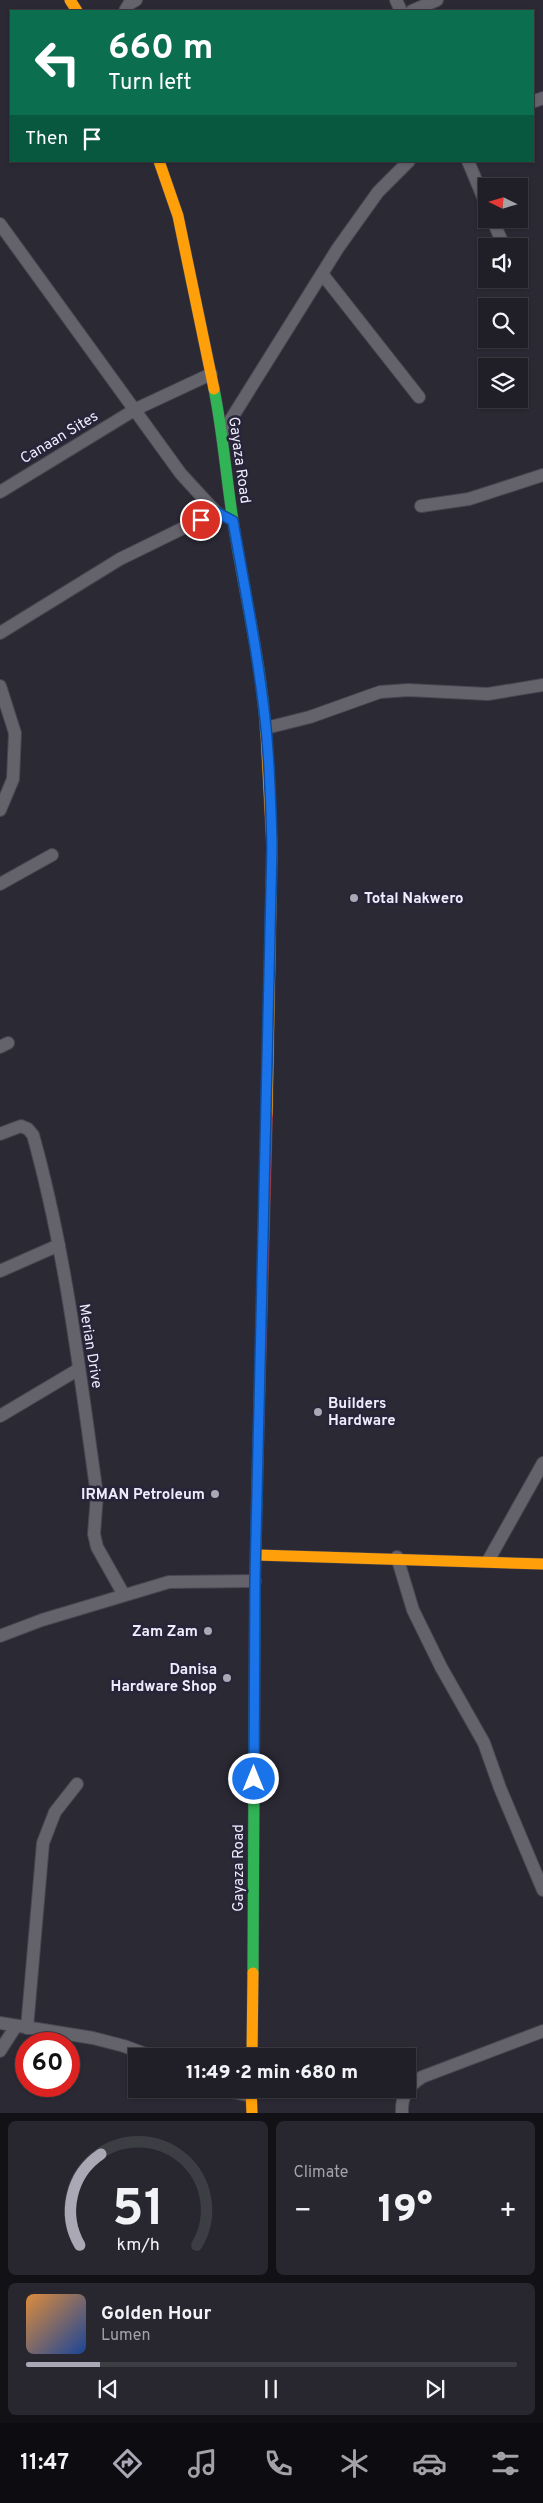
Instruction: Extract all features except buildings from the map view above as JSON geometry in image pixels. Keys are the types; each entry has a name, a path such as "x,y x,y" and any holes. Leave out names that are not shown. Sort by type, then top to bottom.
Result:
{"main road":[{"name":"Gayaza Road","path":"159,162 178,216 223,432 233,521 254,643 266,728 272,846 255,1580 252,2048"},
{"path":"257,1555 397,1557 543,1564"},
{"path":"251,2098 252,2113"}],"street":[{"path":"414,10 437,0"},
{"path":"223,432 378,192 408,162"},
{"path":"468,162 478,185"},
{"path":"0,224 136,409 181,474 216,512 233,521"},
{"path":"323,275 419,397"},
{"name":"Canaan Sites","path":"0,492 136,409 211,374"},
{"path":"421,506 469,499 543,475"},
{"path":"0,633 120,559 216,512"},
{"path":"266,728 310,717 380,692 408,690 488,694 530,689 543,685"},
{"path":"0,686 15,733 13,779 0,810"},
{"path":"0,884 52,855"},
{"name":"Merian Drive","path":"0,1134 21,1126 28,1129 33,1135 59,1245 79,1369 97,1495 94,1534 96,1547 124,1595"},
{"path":"0,1271 59,1245"},
{"path":"0,1416 79,1369"},
{"path":"488,1561 543,1463"},
{"path":"397,1557 413,1610 441,1667 484,1743 500,1788 543,1890"},
{"path":"0,1636 42,1620 169,1582 255,1580"},
{"path":"0,2051 21,2027 43,1843 55,1812 78,1784"},
{"path":"0,2023 93,2038 129,2048"},
{"path":"402,2113 403,2096 407,2088 422,2077 543,2031"}],"traffic: fast":[{"path":"214,389 233,521 260,679 266,733"},
{"path":"253,1973 255,1581 258,1452"}],"traffic: slow":[{"path":"70,0 76,10"},
{"path":"159,162 178,216 214,389"},
{"path":"266,733 272,846 267,1115"},
{"path":"257,1555 543,1564"},
{"path":"252,2048 253,1973"},
{"path":"251,2098 252,2113"}],"traffic: jam":[{"path":"258,1452 267,1115"}],"place":[{"name":"Total Nakwero","path":"354,898"},
{"name":"Builders Hardware","path":"318,1412"},
{"name":"IRMAN Petroleum","path":"215,1494"},
{"name":"Zam Zam","path":"208,1631"},
{"name":"Danisa Hardware Shop","path":"227,1678"}],"route":[{"path":"201,520 216,512 233,521 254,643 266,728 271,801 272,846 268,1065 255,1580 254,1779"}]}
